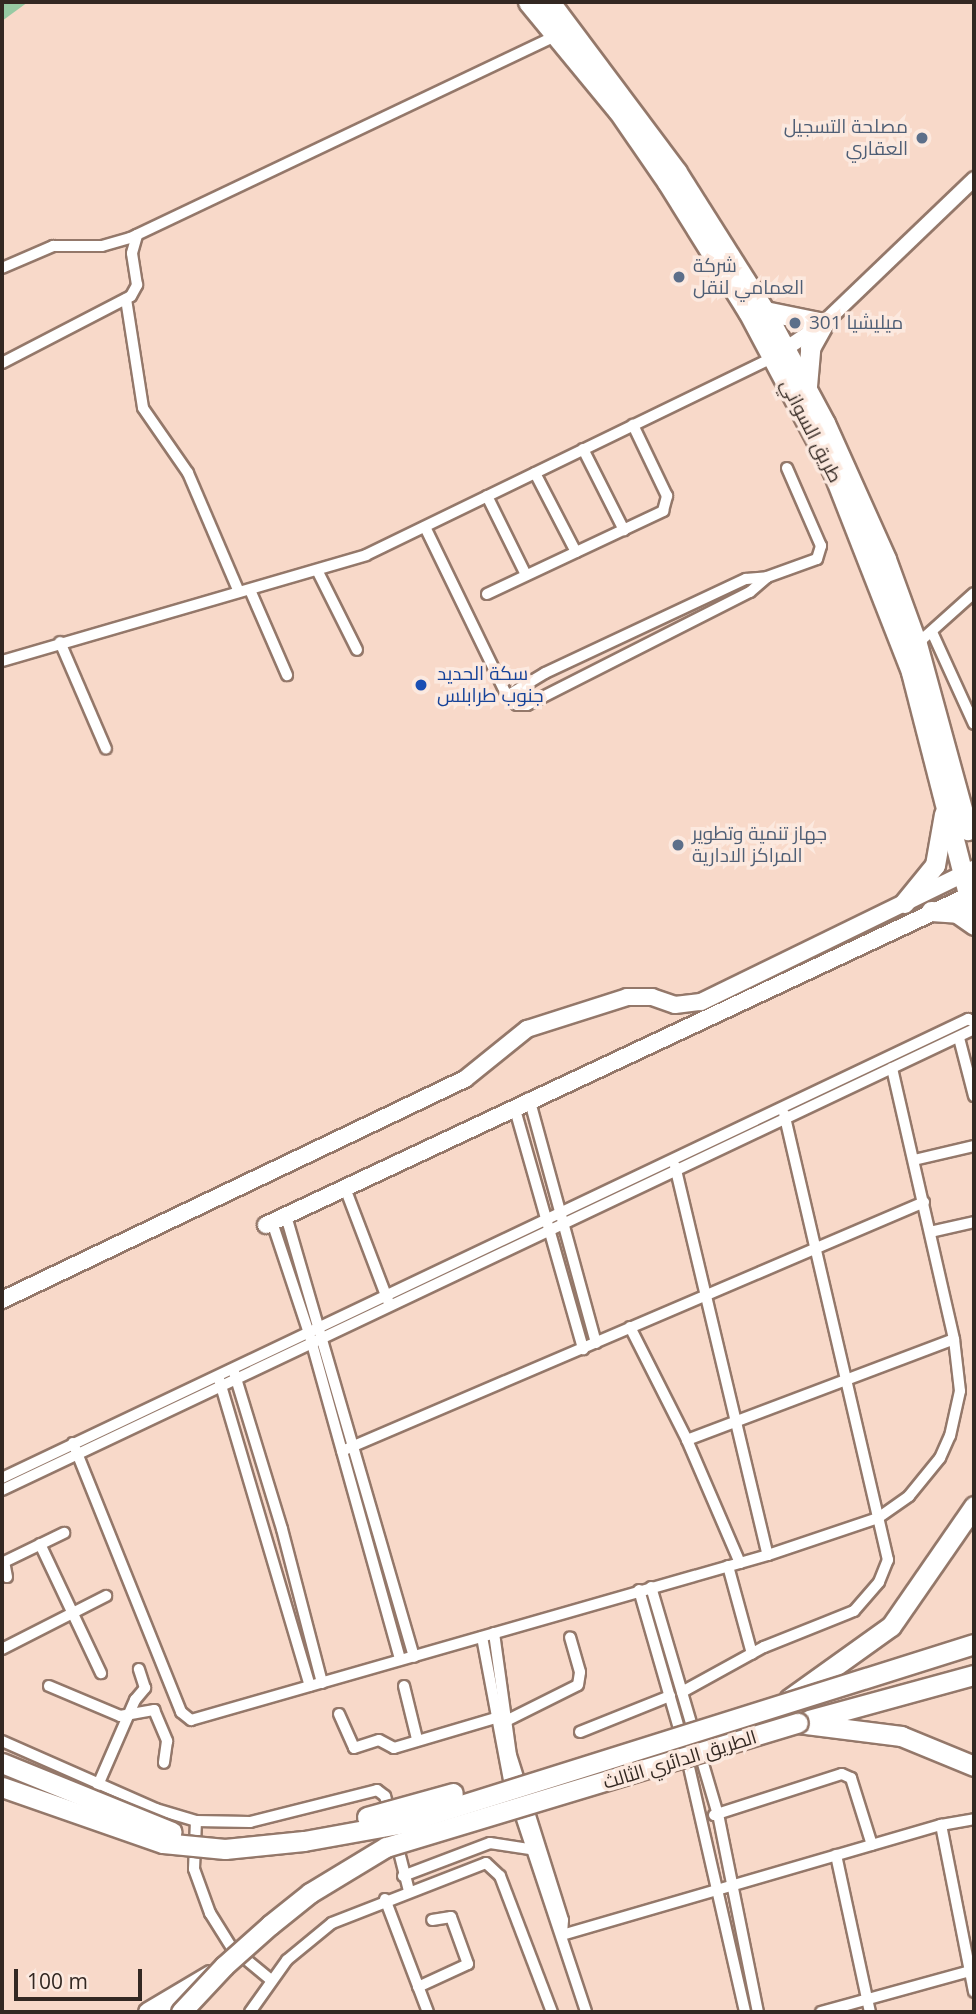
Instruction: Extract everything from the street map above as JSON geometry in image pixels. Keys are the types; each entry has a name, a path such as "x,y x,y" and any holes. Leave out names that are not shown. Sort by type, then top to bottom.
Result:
{"highway":[{"name":"طريق السواني","path":"528,2 558,35 667,182 808,391 860,500 901,620 945,792 971,867"},
{"name":"طريق السواني","path":"550,2 630,103 765,311 780,353 901,620 925,638 971,867 974,918"},
{"path":"765,311 824,323 807,361 808,391"},
{"path":"904,903 934,865 943,831 945,792"},
{"path":"930,911 957,913 974,925"},
{"path":"778,1706 835,1669 903,1613 974,1506"},
{"name":"الطريق الدائري الثالث","path":"2,1787 147,1838 206,1847 272,1846 404,1823 543,1776 974,1644"},
{"name":"الطريق الدائري الثالث","path":"223,1966 310,1894 386,1847 798,1723 974,1675"},
{"path":"798,1723 901,1736 974,1766"},
{"path":"2,1763 157,1828 231,1839 287,1836 452,1793 543,1776"},
{"path":"148,2012 223,1966"},
{"path":"181,2012 223,1966"}],"main road":[{"path":"2,1300 465,1079 533,1026 626,997 695,1004 904,903 971,867"},
{"path":"275,1221 529,1098 972,893"},
{"path":"772,968 778,985"}],"street":[{"path":"2,268 53,246 102,246 137,235 558,35"},
{"path":"2,661 60,642 318,572 425,527 780,353 824,323 974,179"},
{"path":"2,363 126,299 137,285 132,257 137,235"},
{"path":"126,299 143,408 188,473 287,676"},
{"path":"487,594 658,514 667,501 632,425"},
{"path":"583,449 624,530"},
{"path":"507,696 545,673 746,579 767,577 817,559 822,551 787,468"},
{"path":"535,473 576,552"},
{"path":"487,496 527,575"},
{"path":"425,527 507,696 517,705 527,705 750,592 767,577"},
{"path":"318,572 357,650"},
{"path":"974,593 925,638 974,724"},
{"path":"60,642 106,749"},
{"path":"2,1478 75,1449 675,1166 784,1114 968,1018 974,1022"},
{"path":"784,1114 974,1030"},
{"path":"959,1038 974,1096"},
{"path":"75,1449 183,1716 195,1720 768,1555 878,1518 926,1478 950,1436 960,1391 954,1339 892,1068"},
{"path":"529,1098 596,1343"},
{"path":"514,1106 550,1224 583,1349"},
{"path":"682,1692 752,1654 842,1617 867,1598 888,1560 784,1114"},
{"path":"914,1160 974,1146"},
{"path":"675,1166 768,1555"},
{"path":"345,1188 388,1302"},
{"path":"342,1451 924,1202"},
{"path":"275,1221 322,1333 414,1657"},
{"path":"275,1221 311,1338 400,1660"},
{"path":"930,1232 974,1222"},
{"path":"630,1327 687,1440 740,1563"},
{"path":"687,1440 954,1339"},
{"path":"235,1374 316,1685"},
{"path":"220,1381 316,1685"},
{"path":"2,1490 75,1449"},
{"path":"7,1577 4,1562 64,1533"},
{"path":"40,1544 100,1673"},
{"path":"728,1566 752,1654"},
{"path":"651,1587 718,1814 758,2012"},
{"path":"639,1590 704,1818 745,2012"},
{"path":"2,1649 106,1596"},
{"path":"494,1633 500,1719"},
{"path":"482,1637 500,1719 552,1920 562,1935 586,2012"},
{"path":"340,1714 352,1747 379,1740 391,1748 500,1719 578,1685 580,1672 570,1637"},
{"path":"98,1785 130,1716 135,1699 145,1688 139,1669"},
{"path":"49,1686 116,1715 130,1716 154,1710 167,1741 164,1763"},
{"path":"404,1686 417,1739"},
{"path":"580,1732 670,1696"},
{"path":"2,1741 98,1785 196,1821 250,1822 377,1790 387,1800 409,1891"},
{"path":"704,1818 842,1774 851,1778 872,1845"},
{"path":"562,1935 941,1825 974,1819"},
{"path":"196,1821 194,1869 210,1913 231,1947 271,1980"},
{"path":"941,1825 972,1971 974,1992"},
{"path":"403,1875 490,1843 536,1850"},
{"path":"836,1855 870,2012"},
{"path":"250,2012 287,1960 332,1923 385,1899 480,1864 495,1868 552,2012"},
{"path":"385,1899 428,2012"},
{"path":"418,1987 468,1964 451,1917 432,1920"},
{"path":"821,2012 972,1971"}],"green space":[{"path":"2,2 28,2 2,21"}],"place":[{"name":"مصلحة التسجيل العقاري","path":"922,138"},
{"name":"شركة العمامي لنقل","path":"679,277"},
{"name":"ميليشيا 301","path":"795,323"},
{"name":"سكة الحديد جنوب طرابلس","path":"421,685"},
{"name":"جهاز تنمية وتطوير المراكز الادارية","path":"678,845"}]}
